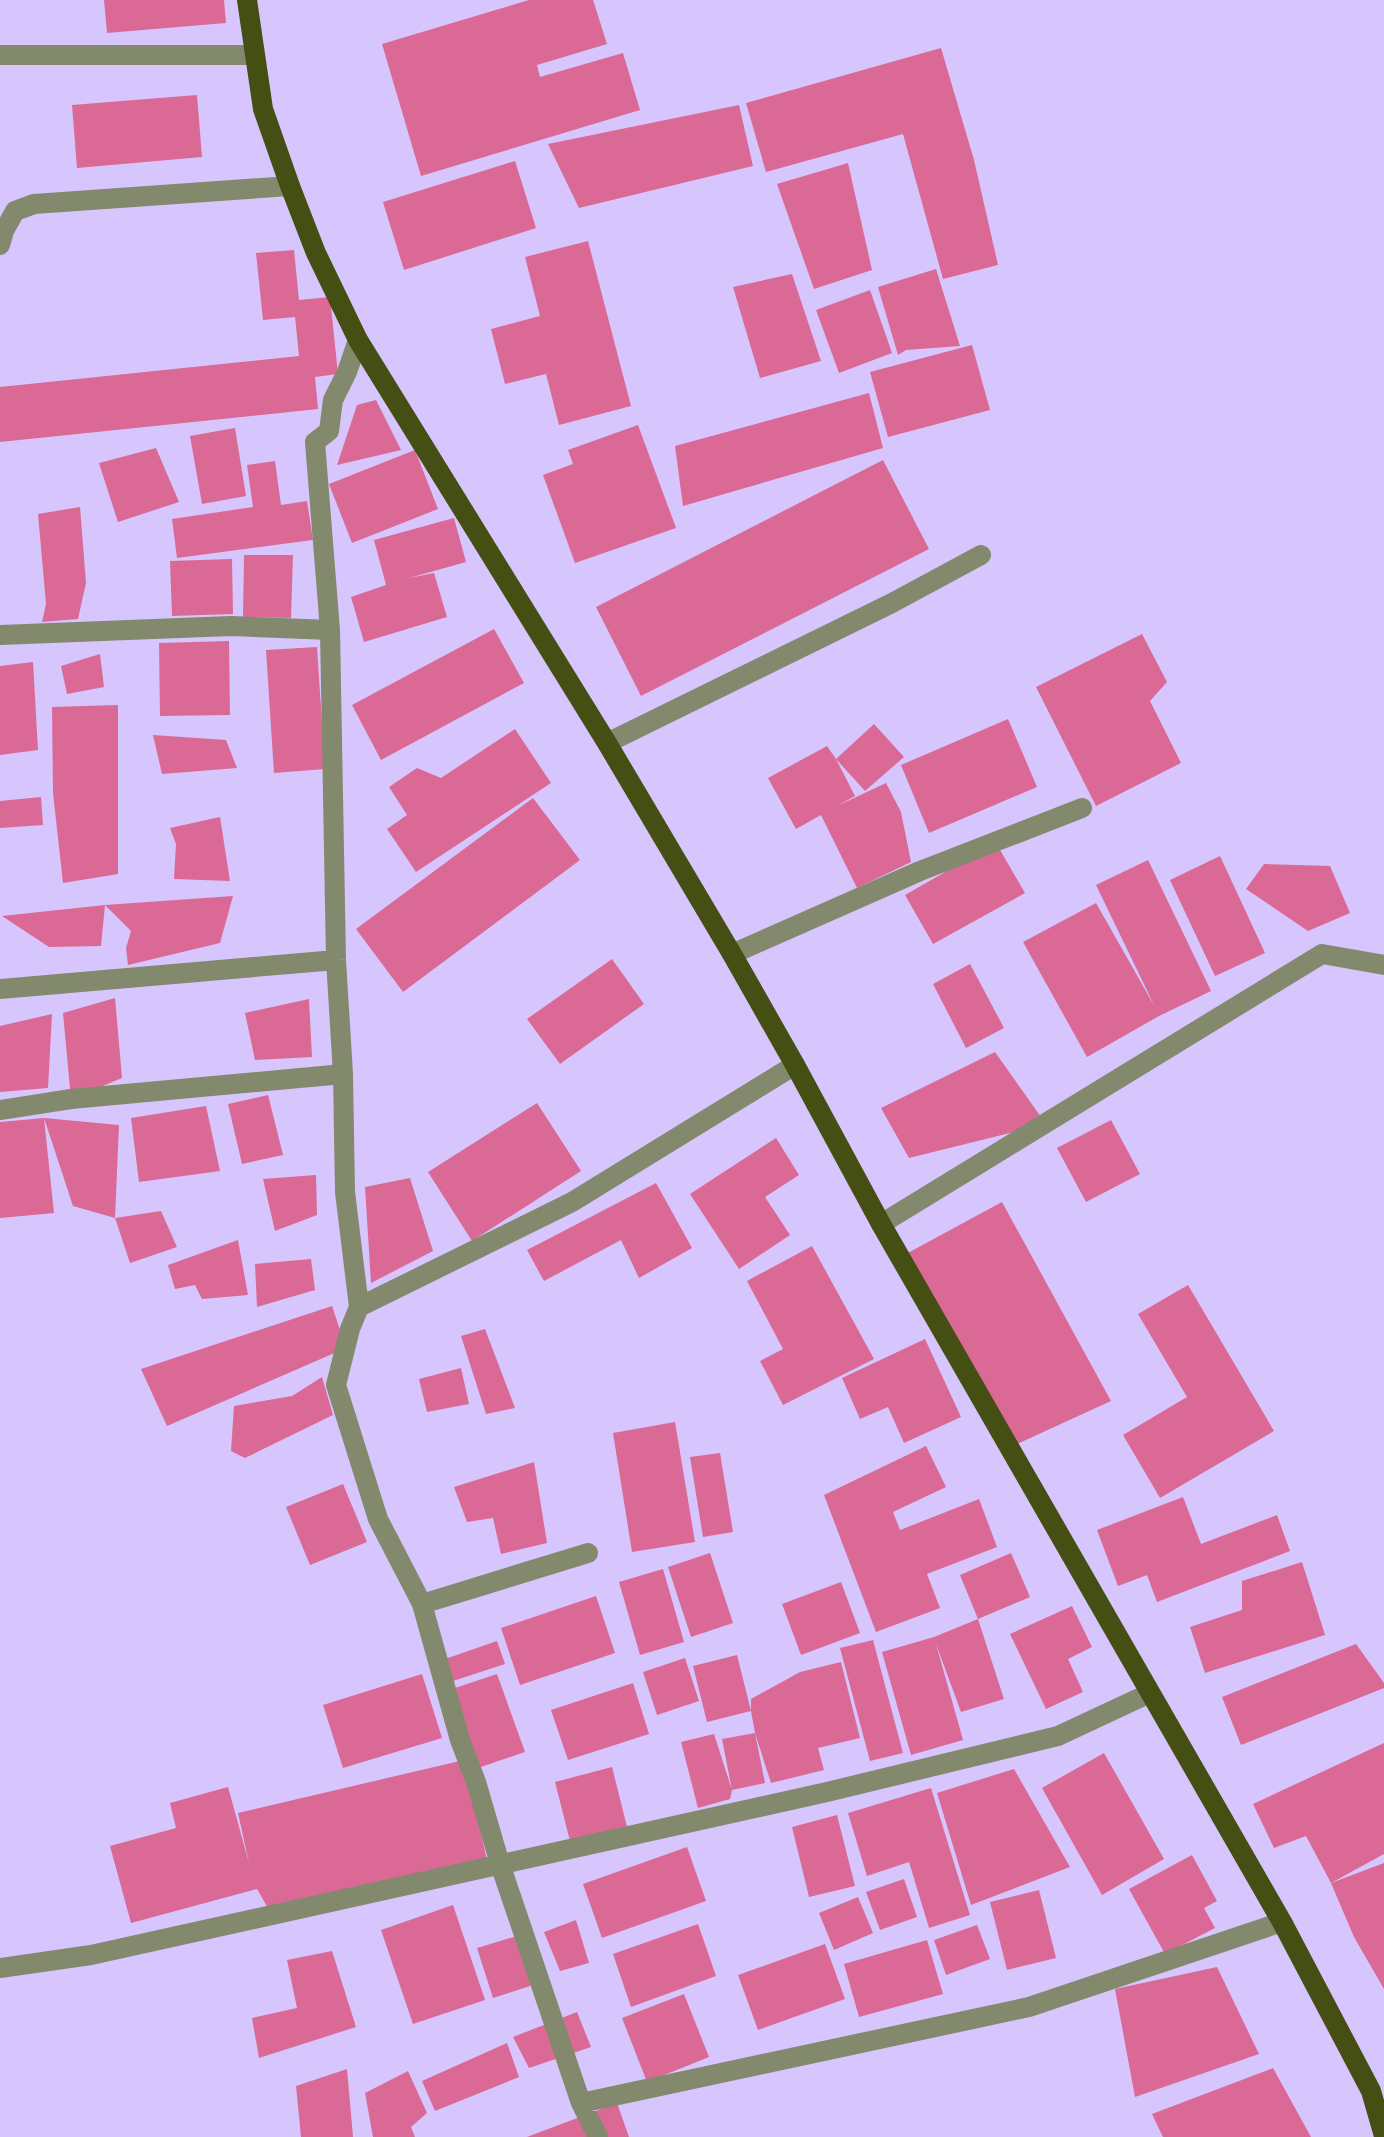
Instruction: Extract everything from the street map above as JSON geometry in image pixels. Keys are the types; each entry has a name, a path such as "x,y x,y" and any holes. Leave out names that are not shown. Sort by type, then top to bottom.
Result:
{"main road":[{"path":"247,0 263,109 316,253 358,340 607,743 732,954 881,1224 1282,1922 1371,2091 1384,2136"}],"street":[{"path":"0,55 253,55"},
{"path":"0,245 15,211 34,204 290,186"},
{"path":"358,340 333,400 329,431 315,442 330,630 336,960 343,1074 345,1192 359,1307 350,1329 336,1385 378,1519 422,1604 460,1740 500,1864 581,2103 598,2137"},
{"path":"607,743 892,603 981,555"},
{"path":"0,635 231,626 330,630"},
{"path":"732,954 920,871 1082,808"},
{"path":"881,1224 1322,954 1384,965"},
{"path":"0,989 336,960"},
{"path":"359,1307 572,1202 795,1065"},
{"path":"0,1110 71,1099 343,1074"},
{"path":"422,1604 588,1553"},
{"path":"0,1968 91,1955 827,1792 1058,1736 1150,1693"},
{"path":"581,2103 1029,2007 1282,1922"}],"building":[{"path":"104,0 224,0 226,23 107,33"},
{"path":"529,0 593,0 607,44 537,65 540,77 623,53 640,110 421,176 382,44"},
{"path":"941,48 974,160 998,265 943,279 903,134 766,172 746,103"},
{"path":"197,95 202,157 77,168 72,105"},
{"path":"739,105 753,166 579,208 548,144"},
{"path":"515,161 536,228 404,270 383,202"},
{"path":"848,163 872,270 814,289 777,184"},
{"path":"588,241 631,406 559,425 546,374 505,384 491,329 540,316 525,257"},
{"path":"294,250 299,300 330,297 338,374 315,377 318,409 0,442 0,387 299,356 295,317 263,320 256,253"},
{"path":"936,269 960,346 906,350 898,355 878,287"},
{"path":"792,274 821,361 760,378 733,287"},
{"path":"870,290 892,353 839,373 816,310"},
{"path":"972,345 990,410 888,437 870,372"},
{"path":"869,393 883,448 683,506 675,446"},
{"path":"376,400 401,450 337,465 357,405"},
{"path":"638,425 676,528 575,563 543,475 573,464 568,450"},
{"path":"235,428 246,496 202,504 190,436"},
{"path":"156,448 179,502 118,522 99,463"},
{"path":"415,450 438,509 352,543 329,484"},
{"path":"883,460 929,549 641,696 596,607"},
{"path":"275,461 281,505 307,501 313,540 177,558 172,519 253,507 247,465"},
{"path":"80,507 86,583 78,619 42,622 46,604 38,514"},
{"path":"454,518 466,562 409,578 434,573 447,617 364,642 351,597 386,585 374,540"},
{"path":"244,555 293,555 291,618 243,617"},
{"path":"232,559 233,614 172,616 170,561"},
{"path":"494,629 524,683 381,760 352,705"},
{"path":"1142,634 1167,682 1150,701 1181,763 1096,806 1036,687"},
{"path":"229,641 230,715 160,716 159,643"},
{"path":"317,647 325,769 274,773 266,650"},
{"path":"100,654 104,687 67,694 61,666"},
{"path":"33,662 38,750 0,755 0,666"},
{"path":"118,705 118,874 63,883 53,793 52,707"},
{"path":"1008,719 1037,787 929,833 901,765"},
{"path":"874,724 904,757 865,791 836,759"},
{"path":"515,729 551,783 416,872 387,829 407,815 389,787 417,768 441,778"},
{"path":"153,735 226,740 237,768 162,774"},
{"path":"827,746 855,796 837,806 886,783 901,812 911,862 857,888 821,815 796,829 768,778"},
{"path":"41,797 43,825 0,828 0,801"},
{"path":"533,798 580,860 403,992 356,929"},
{"path":"220,817 230,881 174,879 176,844 170,828"},
{"path":"996,843 1025,893 933,944 905,895"},
{"path":"1220,856 1265,953 1215,976 1170,880"},
{"path":"1148,860 1211,991 1087,1057 1023,942 1096,903 1155,1007 1096,885"},
{"path":"1264,864 1330,866 1350,913 1308,931 1246,889"},
{"path":"233,896 220,943 128,965 126,948 131,931 105,905"},
{"path":"105,905 101,946 49,947 2,916"},
{"path":"612,959 644,1004 560,1064 527,1019"},
{"path":"970,964 1004,1028 966,1048 933,984"},
{"path":"115,998 122,1078 71,1099 63,1013"},
{"path":"309,999 312,1057 255,1060 245,1013"},
{"path":"52,1014 48,1088 0,1092 0,1026"},
{"path":"995,1052 1046,1124 909,1158 881,1108"},
{"path":"268,1095 283,1155 242,1164 228,1104"},
{"path":"537,1103 581,1171 472,1241 428,1172"},
{"path":"206,1106 220,1171 139,1182 131,1118"},
{"path":"44,1118 54,1213 0,1218 0,1122"},
{"path":"44,1118 119,1125 115,1218 73,1206"},
{"path":"1111,1120 1140,1174 1086,1202 1057,1148"},
{"path":"776,1138 799,1175 765,1197 790,1235 739,1269 690,1194"},
{"path":"316,1175 317,1215 275,1231 263,1179"},
{"path":"410,1178 433,1251 371,1283 365,1187"},
{"path":"656,1183 692,1248 639,1278 621,1240 544,1281 527,1250"},
{"path":"1002,1202 1111,1401 1015,1445 904,1255"},
{"path":"161,1211 177,1247 130,1263 115,1218"},
{"path":"238,1240 248,1295 202,1299 195,1285 175,1289 168,1265"},
{"path":"812,1246 874,1359 783,1405 760,1361 783,1349 747,1281"},
{"path":"311,1259 315,1290 257,1307 255,1264"},
{"path":"1188,1285 1274,1431 1160,1498 1123,1435 1187,1397 1138,1314"},
{"path":"332,1306 346,1348 167,1426 141,1369"},
{"path":"485,1329 515,1408 486,1414 461,1336"},
{"path":"925,1339 961,1417 904,1443 888,1407 860,1419 842,1378"},
{"path":"461,1368 469,1404 427,1412 419,1379"},
{"path":"322,1377 333,1415 245,1458 231,1451 234,1406 292,1396"},
{"path":"675,1422 695,1542 632,1552 613,1433"},
{"path":"926,1446 946,1487 893,1512 900,1530 979,1499 997,1547 927,1574 940,1608 876,1632 824,1495"},
{"path":"720,1453 733,1532 703,1537 690,1457"},
{"path":"534,1462 547,1543 501,1554 493,1518 467,1522 454,1487"},
{"path":"343,1484 367,1542 310,1565 286,1507"},
{"path":"1183,1497 1201,1544 1277,1515 1290,1551 1157,1602 1147,1575 1118,1586 1097,1530"},
{"path":"710,1553 733,1623 691,1637 668,1567"},
{"path":"1011,1553 1030,1597 978,1619 960,1575"},
{"path":"1302,1562 1325,1635 1205,1673 1190,1627 1242,1610 1242,1581"},
{"path":"663,1569 684,1642 640,1655 619,1582"},
{"path":"841,1582 860,1633 801,1655 782,1604"},
{"path":"596,1596 615,1653 520,1685 501,1628"},
{"path":"1072,1606 1092,1647 1068,1659 1083,1692 1046,1709 1010,1634"},
{"path":"978,1619 1004,1699 961,1712 936,1644 963,1740 911,1755 882,1652 934,1637"},
{"path":"873,1640 903,1753 870,1761 840,1648"},
{"path":"497,1641 505,1664 453,1681 445,1659"},
{"path":"1356,1644 1384,1683 1384,1688 1241,1745 1222,1697"},
{"path":"737,1655 751,1711 707,1722 693,1666"},
{"path":"685,1658 699,1701 657,1715 643,1672"},
{"path":"841,1662 860,1738 818,1748 824,1770 771,1783 751,1711 751,1699 800,1672"},
{"path":"422,1674 442,1738 343,1768 323,1705"},
{"path":"497,1674 525,1752 478,1768 452,1689"},
{"path":"633,1683 649,1734 568,1760 551,1710"},
{"path":"755,1733 765,1783 732,1790 722,1739"},
{"path":"714,1734 732,1790 730,1799 698,1808 681,1742"},
{"path":"1384,1743 1384,1854 1331,1883 1306,1836 1274,1848 1253,1804"},
{"path":"1104,1753 1164,1859 1102,1895 1042,1788"},
{"path":"464,1760 488,1864 272,1915 257,1889 131,1923 110,1846 176,1828 170,1803 228,1787 249,1863 238,1813"},
{"path":"612,1767 627,1827 570,1841 555,1782"},
{"path":"1014,1769 1070,1867 971,1905 937,1793"},
{"path":"931,1788 970,1915 929,1928 909,1862 867,1876 848,1813"},
{"path":"837,1815 855,1886 809,1897 792,1827"},
{"path":"687,1847 706,1901 602,1938 583,1884"},
{"path":"1192,1855 1217,1901 1204,1908 1215,1928 1165,1954 1129,1889"},
{"path":"1384,1863 1384,1989 1354,1937 1331,1883"},
{"path":"904,1879 917,1917 880,1930 866,1892"},
{"path":"1039,1890 1056,1958 1007,1970 990,1902"},
{"path":"858,1897 873,1933 834,1950 819,1913"},
{"path":"453,1905 485,2000 413,2024 381,1930"},
{"path":"576,1920 589,1963 560,1971 544,1932"},
{"path":"698,1924 716,1976 631,2007 613,1954"},
{"path":"977,1925 990,1959 946,1975 934,1940"},
{"path":"517,1936 533,1985 493,1998 477,1948"},
{"path":"927,1940 943,1994 859,2017 844,1964"},
{"path":"825,1944 845,1999 758,2030 738,1975"},
{"path":"332,1951 356,2027 259,2058 252,2018 297,2008 287,1960"},
{"path":"1217,1967 1259,2054 1135,2097 1115,1989"},
{"path":"684,1994 709,2057 647,2082 622,2018"},
{"path":"577,2012 591,2047 529,2068 513,2037"},
{"path":"507,2043 519,2077 435,2111 422,2081"},
{"path":"1273,2068 1311,2137 1163,2137 1152,2114"},
{"path":"347,2069 353,2137 301,2137 296,2086"},
{"path":"408,2071 427,2113 411,2127 415,2137 373,2137 365,2093"},
{"path":"617,2103 629,2137 527,2137"}]}
